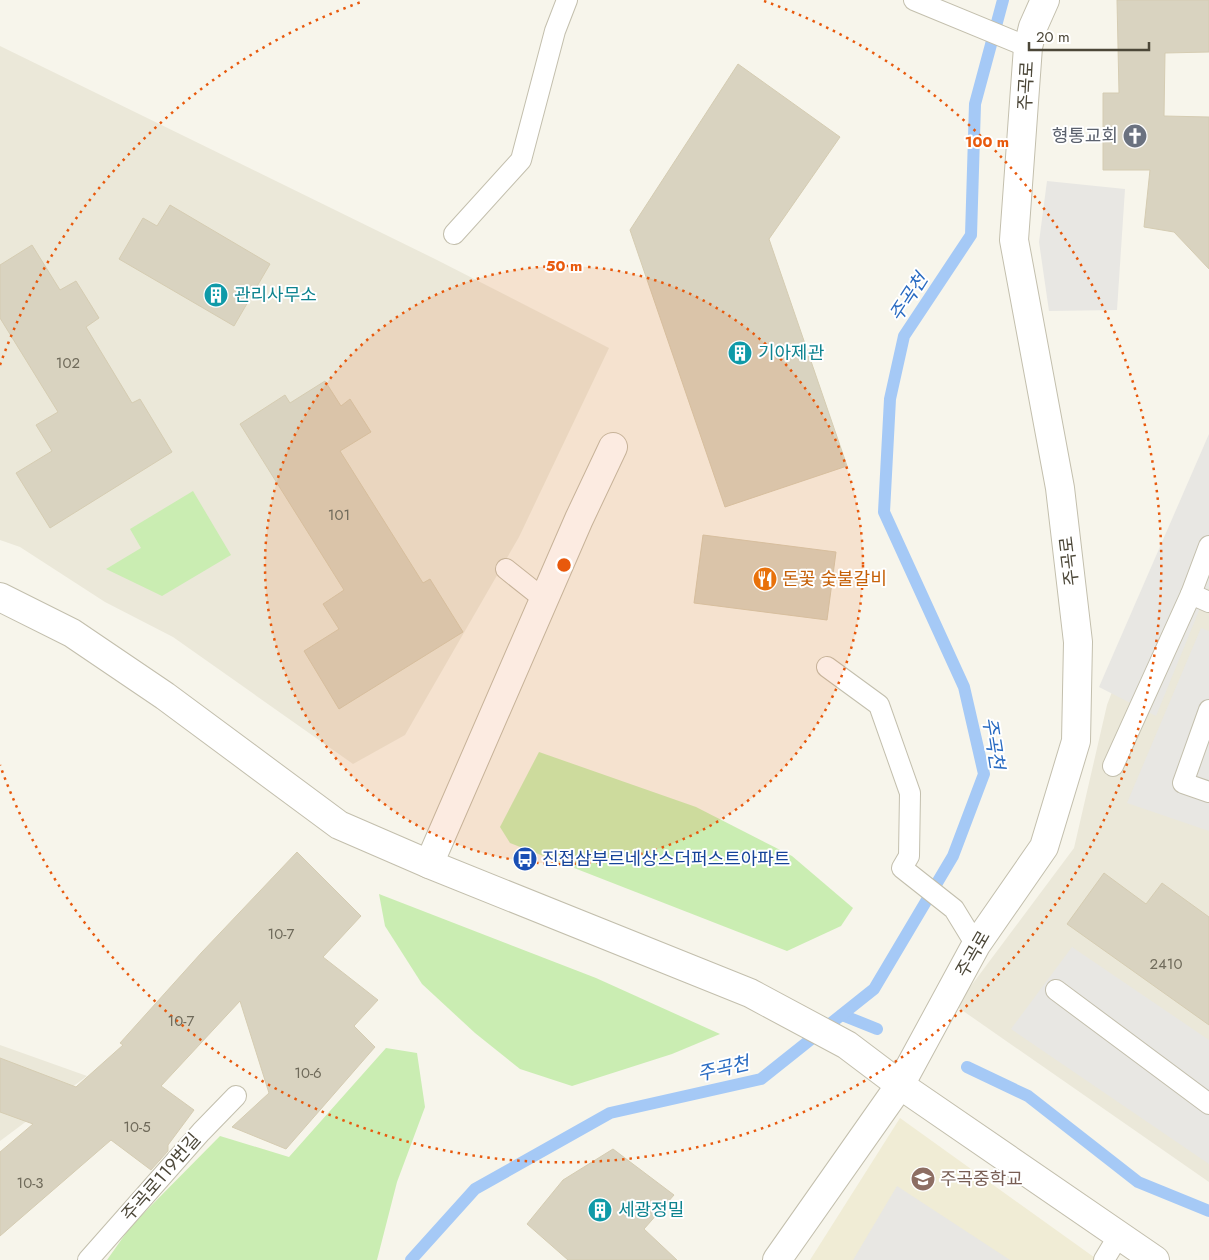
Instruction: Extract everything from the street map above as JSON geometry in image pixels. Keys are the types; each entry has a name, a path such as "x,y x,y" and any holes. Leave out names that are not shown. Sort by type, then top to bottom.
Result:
{"street":[{"name":"주곡로","path":"777,1260 900,1085 976,945 1044,848 1076,741 1078,642 1060,488 1014,240 1028,47 1033,27 1045,0"},
{"path":"429,864 613,448"},
{"path":"0,597 72,633 165,696 339,825 429,864 750,993 847,1045 900,1085 1155,1260"}],"lane":[{"path":"454,234 522,160 554,31 567,0"},
{"path":"914,0 1028,47"},
{"path":"1113,766 1200,598 1209,546"},
{"path":"506,569 545,600"},
{"path":"827,667 879,705 910,793 909,856 902,868 954,909 976,945"},
{"path":"1209,710 1183,782 1209,792"},
{"path":"1056,990 1209,1104"},
{"name":"주곡로119번길","path":"88,1260 201,1132 236,1096"},
{"path":"1104,1260 1118,1235"}],"shaded area":[{"path":"0,46 435,259 609,348 519,537 405,735 353,764 173,637 105,602 20,547 0,540"},
{"path":"1047,181 1125,189 1117,310 1049,311 1039,242"},
{"path":"1209,434 1209,586 1156,716 1099,687"},
{"path":"1209,437 1209,1182 956,1006 1074,848 1107,705"},
{"path":"1201,628 1209,631 1209,831 1127,803"},
{"path":"1072,947 1209,1040 1209,1164 1011,1029"},
{"path":"0,1045 87,1076 0,1141"},
{"name":"주곡중학교","path":"900,1118 1098,1260 810,1260"},
{"path":"897,1186 1010,1260 853,1260"}],"green space":[{"path":"193,491 231,555 162,596 106,569 141,548 130,529"},
{"path":"539,752 696,807 792,856 853,908 841,926 787,951 510,843 500,827"},
{"path":"379,894 596,978 720,1034 672,1054 572,1086 520,1069 475,1033 422,984 385,926"},
{"path":"386,1048 417,1053 425,1107 397,1182 377,1260 107,1260 131,1226 220,1136 289,1157"}],"building":[{"path":"1117,0 1209,0 1209,52 1165,53 1164,116 1209,117 1209,269 1174,232 1144,227 1150,170 1103,170 1103,93 1119,93"},
{"name":"기아제관","path":"738,64 840,137 769,239 847,466 725,507 630,230"},
{"name":"관리사무소","path":"170,205 270,264 234,326 119,259 143,218 157,226"},
{"path":"32,245 60,290 76,281 99,318 86,327 132,403 140,399 172,452 50,528 16,473 52,451 36,425 58,412 0,318 0,265"},
{"path":"325,381 341,406 350,399 371,432 340,451 423,583 430,579 463,632 339,709 304,651 339,629 323,604 344,590 240,424 285,395 290,403"},
{"path":"703,535 836,552 827,620 694,603"},
{"path":"297,852 361,916 323,957 378,1000 354,1026 375,1047 286,1149 232,1127 269,1093 240,1001 161,1086 194,1110 168,1145 168,1151 151,1170 111,1140 0,1236 0,1152 33,1124 0,1112 0,1058 76,1087 123,1045 120,1043 202,952"},
{"path":"1104,873 1146,904 1162,883 1209,917 1209,1025 1067,924"},
{"name":"세광정밀","path":"613,1149 674,1195 644,1229 677,1260 568,1260 527,1224 563,1180"}],"waterway":[{"name":"주곡천","path":"411,1260 475,1189 610,1113 761,1079 874,989 953,856 984,774 964,687 884,512 890,399 904,336 971,235 975,104 1003,0"},
{"path":"842,1015 877,1029"},
{"path":"967,1067 1028,1096 1138,1182 1209,1211"}],"place":[{"name":"형통교회","path":"1135,136"},
{"name":"관리사무소","path":"216,295"},
{"name":"기아제관","path":"740,353"},
{"name":"돈꽃 숯불갈비","path":"765,579"},
{"name":"진접삼부르네상스더퍼스트아파트","path":"525,859"},
{"name":"주곡중학교","path":"923,1179"},
{"name":"세광정밀","path":"600,1210"}]}
